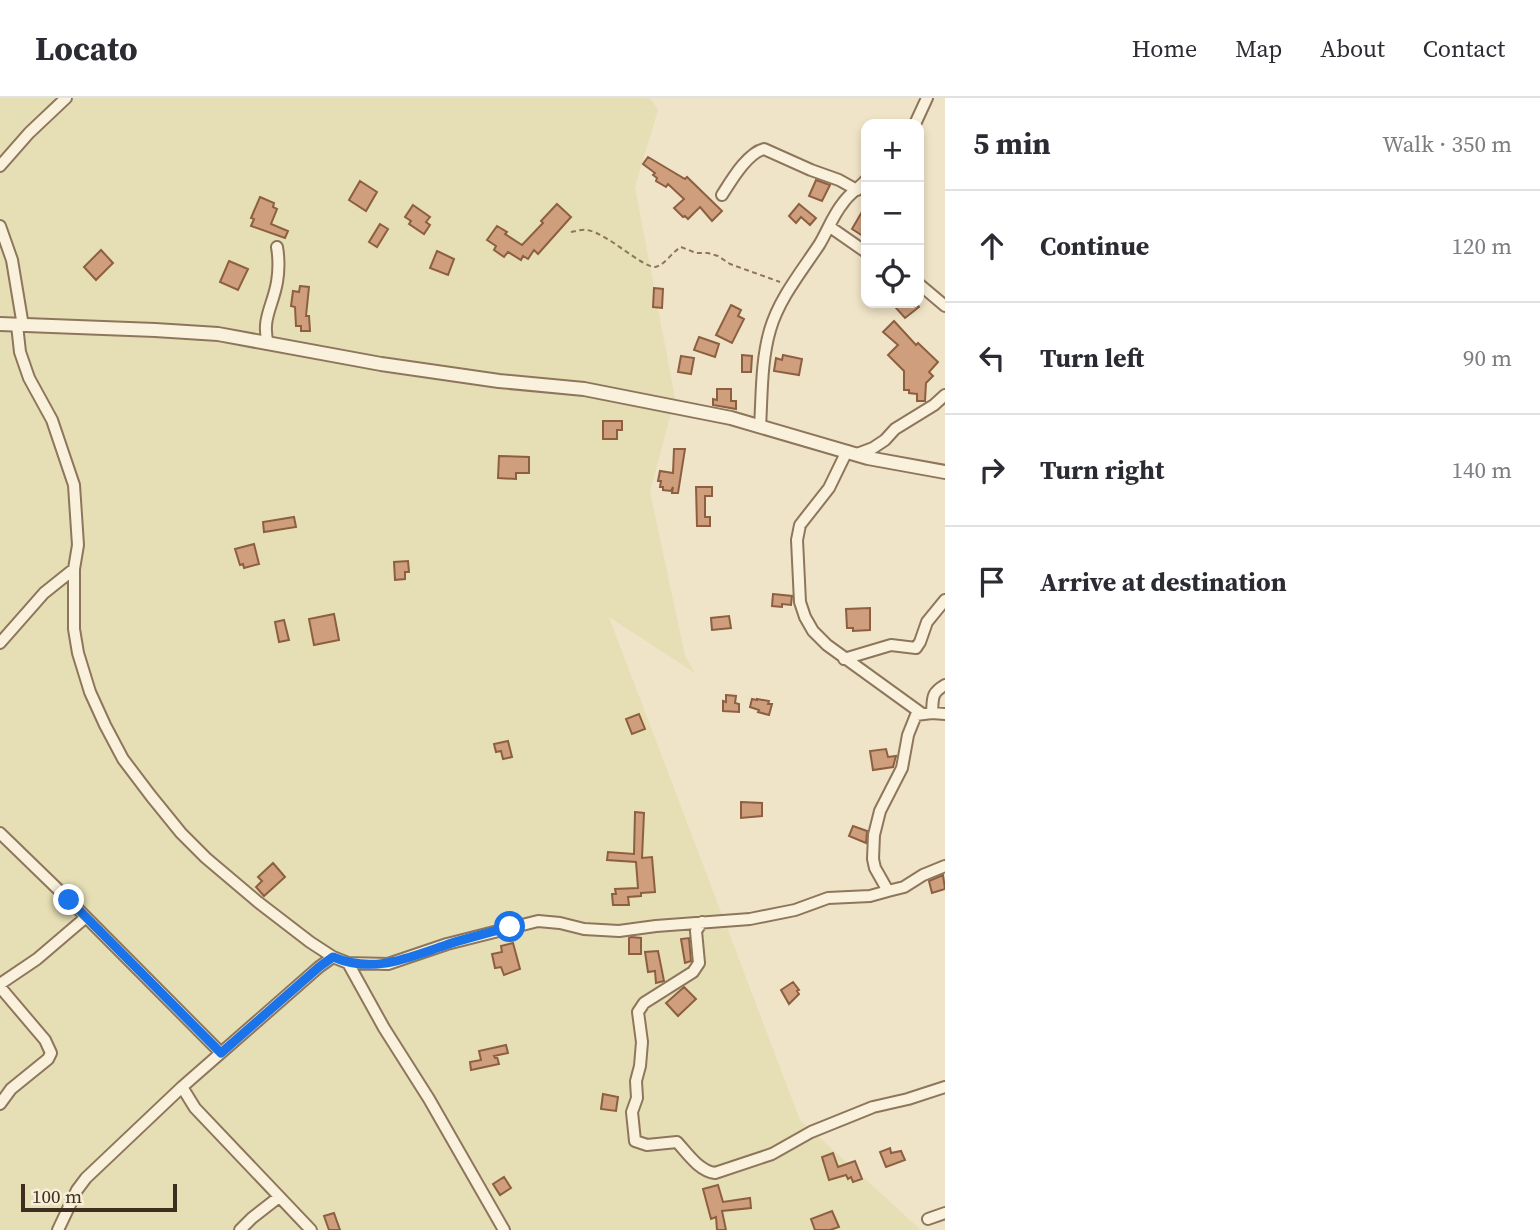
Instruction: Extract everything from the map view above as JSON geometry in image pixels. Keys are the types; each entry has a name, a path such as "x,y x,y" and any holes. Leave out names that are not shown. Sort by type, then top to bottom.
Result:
{"street":[{"path":"0,166 29,132 66,98"},
{"path":"917,119 927,98"},
{"path":"722,195 748,159 758,150 764,149 857,190"},
{"path":"760,427 765,358 770,330 779,308 830,227 840,206 864,182"},
{"path":"0,226 12,260 20,325 20,352 29,378 52,420 74,485 78,544 74,569 74,629 90,692 123,759 181,833 258,902 310,942 348,963 388,964 447,944 538,921 584,929 620,931 750,919 828,898 870,896 904,887 945,866"},
{"path":"830,227 861,249"},
{"path":"268,344 264,332 277,282 277,247"},
{"path":"924,288 945,306"},
{"path":"0,324 218,334 381,364 499,381 584,388 720,416 868,458 945,472"},
{"path":"927,713 845,659 813,631 800,601 797,540 800,525 829,488 852,452 873,448 895,429 945,395"},
{"path":"0,643 44,593 74,569"},
{"path":"845,659 891,645 916,648 927,622 945,600"},
{"path":"927,713 932,696 945,685"},
{"path":"888,891 875,869 873,859 874,835 880,811 902,768 916,715 945,713"},
{"path":"0,833 221,1053"},
{"path":"0,1104 11,1089 48,1059 51,1053 45,1040 0,986 85,918"},
{"path":"702,922 696,931 699,962 693,972 644,1003 638,1012 642,1052 636,1081 638,1098 632,1112 635,1141 647,1145 677,1142 697,1164 708,1172 715,1173 772,1154 811,1132 873,1107 945,1087"},
{"path":"58,1230 77,1190 86,1178 182,1087 333,957"},
{"path":"348,963 504,1230"},
{"path":"182,1087 195,1108 311,1230"},
{"path":"240,1230 279,1196"},
{"path":"928,1219 945,1213"}],"path":[{"path":"571,232 585,229 599,233 648,266 656,267 662,264 681,247 696,253 718,256 730,264 791,286"}],"shaded area":[{"path":"0,98 650,98 658,110 635,187 675,398 650,492 685,656 695,673 609,617 800,1120 921,1230 0,1230"}],"building":[{"path":"648,157 685,179 687,177 722,211 712,221 700,207 688,219 683,217 674,208 684,199 668,184 666,187 656,181 657,178 653,175 655,173 643,164"},
{"path":"816,180 830,185 822,201 809,196"},
{"path":"360,181 377,192 366,211 349,200"},
{"path":"260,197 274,203 273,207 277,209 271,224 288,231 285,238 251,226 254,219 251,218"},
{"path":"557,204 571,217 538,254 534,250 528,259 523,256 521,260 508,252 504,257 494,250 496,246 487,240 497,226 522,245"},
{"path":"799,204 816,218 810,225 801,217 796,223 789,216"},
{"path":"413,205 430,217 426,222 430,225 424,234 409,224 411,221 405,217"},
{"path":"861,214 861,235 852,229"},
{"path":"380,224 388,229 377,247 369,242"},
{"path":"101,250 113,263 96,280 84,267"},
{"path":"437,251 454,259 448,275 430,268"},
{"path":"229,261 248,269 238,290 220,282"},
{"path":"300,286 309,287 306,316 309,316 310,331 301,331 301,326 296,326 295,307 291,306 293,291 299,292"},
{"path":"654,288 663,289 662,308 653,307"},
{"path":"731,305 741,310 738,316 744,319 732,343 716,335"},
{"path":"896,308 918,308 905,318"},
{"path":"894,321 916,345 918,343 938,362 929,372 933,376 926,383 925,401 917,401 917,394 904,390 904,371 888,355 898,345 883,332"},
{"path":"699,337 719,344 715,357 694,350"},
{"path":"742,355 752,356 751,372 742,372"},
{"path":"783,355 802,359 799,375 774,371 776,358 782,360"},
{"path":"681,356 694,358 691,374 678,372"},
{"path":"717,389 731,389 731,401 736,401 736,409 713,405 713,399 717,400"},
{"path":"603,421 622,421 622,430 617,430 617,439 603,439"},
{"path":"674,449 685,449 678,493 672,493 673,487 671,491 663,490 663,487 660,487 661,481 658,481 660,471 673,473"},
{"path":"499,456 529,457 529,473 516,473 516,479 498,478"},
{"path":"696,487 712,487 712,496 705,496 705,517 710,517 710,526 697,526"},
{"path":"294,517 296,527 264,532 263,522"},
{"path":"254,544 259,564 244,568 243,564 240,565 235,549"},
{"path":"408,561 409,572 405,572 405,579 395,580 394,562"},
{"path":"773,594 792,596 791,605 772,606"},
{"path":"870,608 870,630 853,631 853,628 847,628 846,609"},
{"path":"334,614 339,640 314,645 309,619"},
{"path":"729,616 731,628 712,630 711,618"},
{"path":"284,620 289,640 279,642 275,622"},
{"path":"726,695 736,696 735,703 739,704 739,712 723,711"},
{"path":"752,699 769,701 768,704 772,704 769,715 750,707"},
{"path":"639,714 645,729 632,734 626,719"},
{"path":"508,741 512,757 503,759 501,751 496,752 494,744"},
{"path":"886,749 888,757 896,756 893,767 873,770 870,751"},
{"path":"741,802 762,803 762,816 741,818"},
{"path":"635,812 644,813 642,858 652,857 655,892 628,897 629,905 613,905 612,894 616,894 615,889 638,888 636,862 607,860 608,852 634,854"},
{"path":"853,826 867,831 866,843 849,836"},
{"path":"273,863 285,877 264,896 256,887 262,881 258,877"},
{"path":"943,875 945,889 932,893 929,881"},
{"path":"631,937 641,938 641,954 629,954"},
{"path":"689,938 691,961 685,963 681,939"},
{"path":"513,943 520,969 504,975 501,967 495,968 492,954 502,952 501,946"},
{"path":"658,951 664,981 656,983 655,971 648,972 645,952"},
{"path":"793,982 799,994 789,1004 781,990"},
{"path":"684,987 696,999 678,1016 666,1003"},
{"path":"506,1045 508,1053 494,1056 499,1064 471,1070 470,1062 481,1060 479,1051"},
{"path":"603,1094 618,1097 616,1111 601,1109"},
{"path":"890,1148 891,1153 901,1151 905,1160 886,1167 880,1152"},
{"path":"833,1153 838,1167 855,1161 862,1179 853,1182 851,1177 848,1179 846,1175 829,1180 822,1157"},
{"path":"504,1177 511,1188 500,1195 493,1184"},
{"path":"718,1185 723,1202 750,1198 751,1208 722,1211 726,1230 717,1230 716,1217 711,1219 703,1189"},
{"path":"832,1211 839,1227 815,1230 811,1219"},
{"path":"334,1213 340,1230 329,1230 324,1216"}],"route":[{"path":"69,900 221,1053 333,957 348,963 388,964 510,927"}]}
